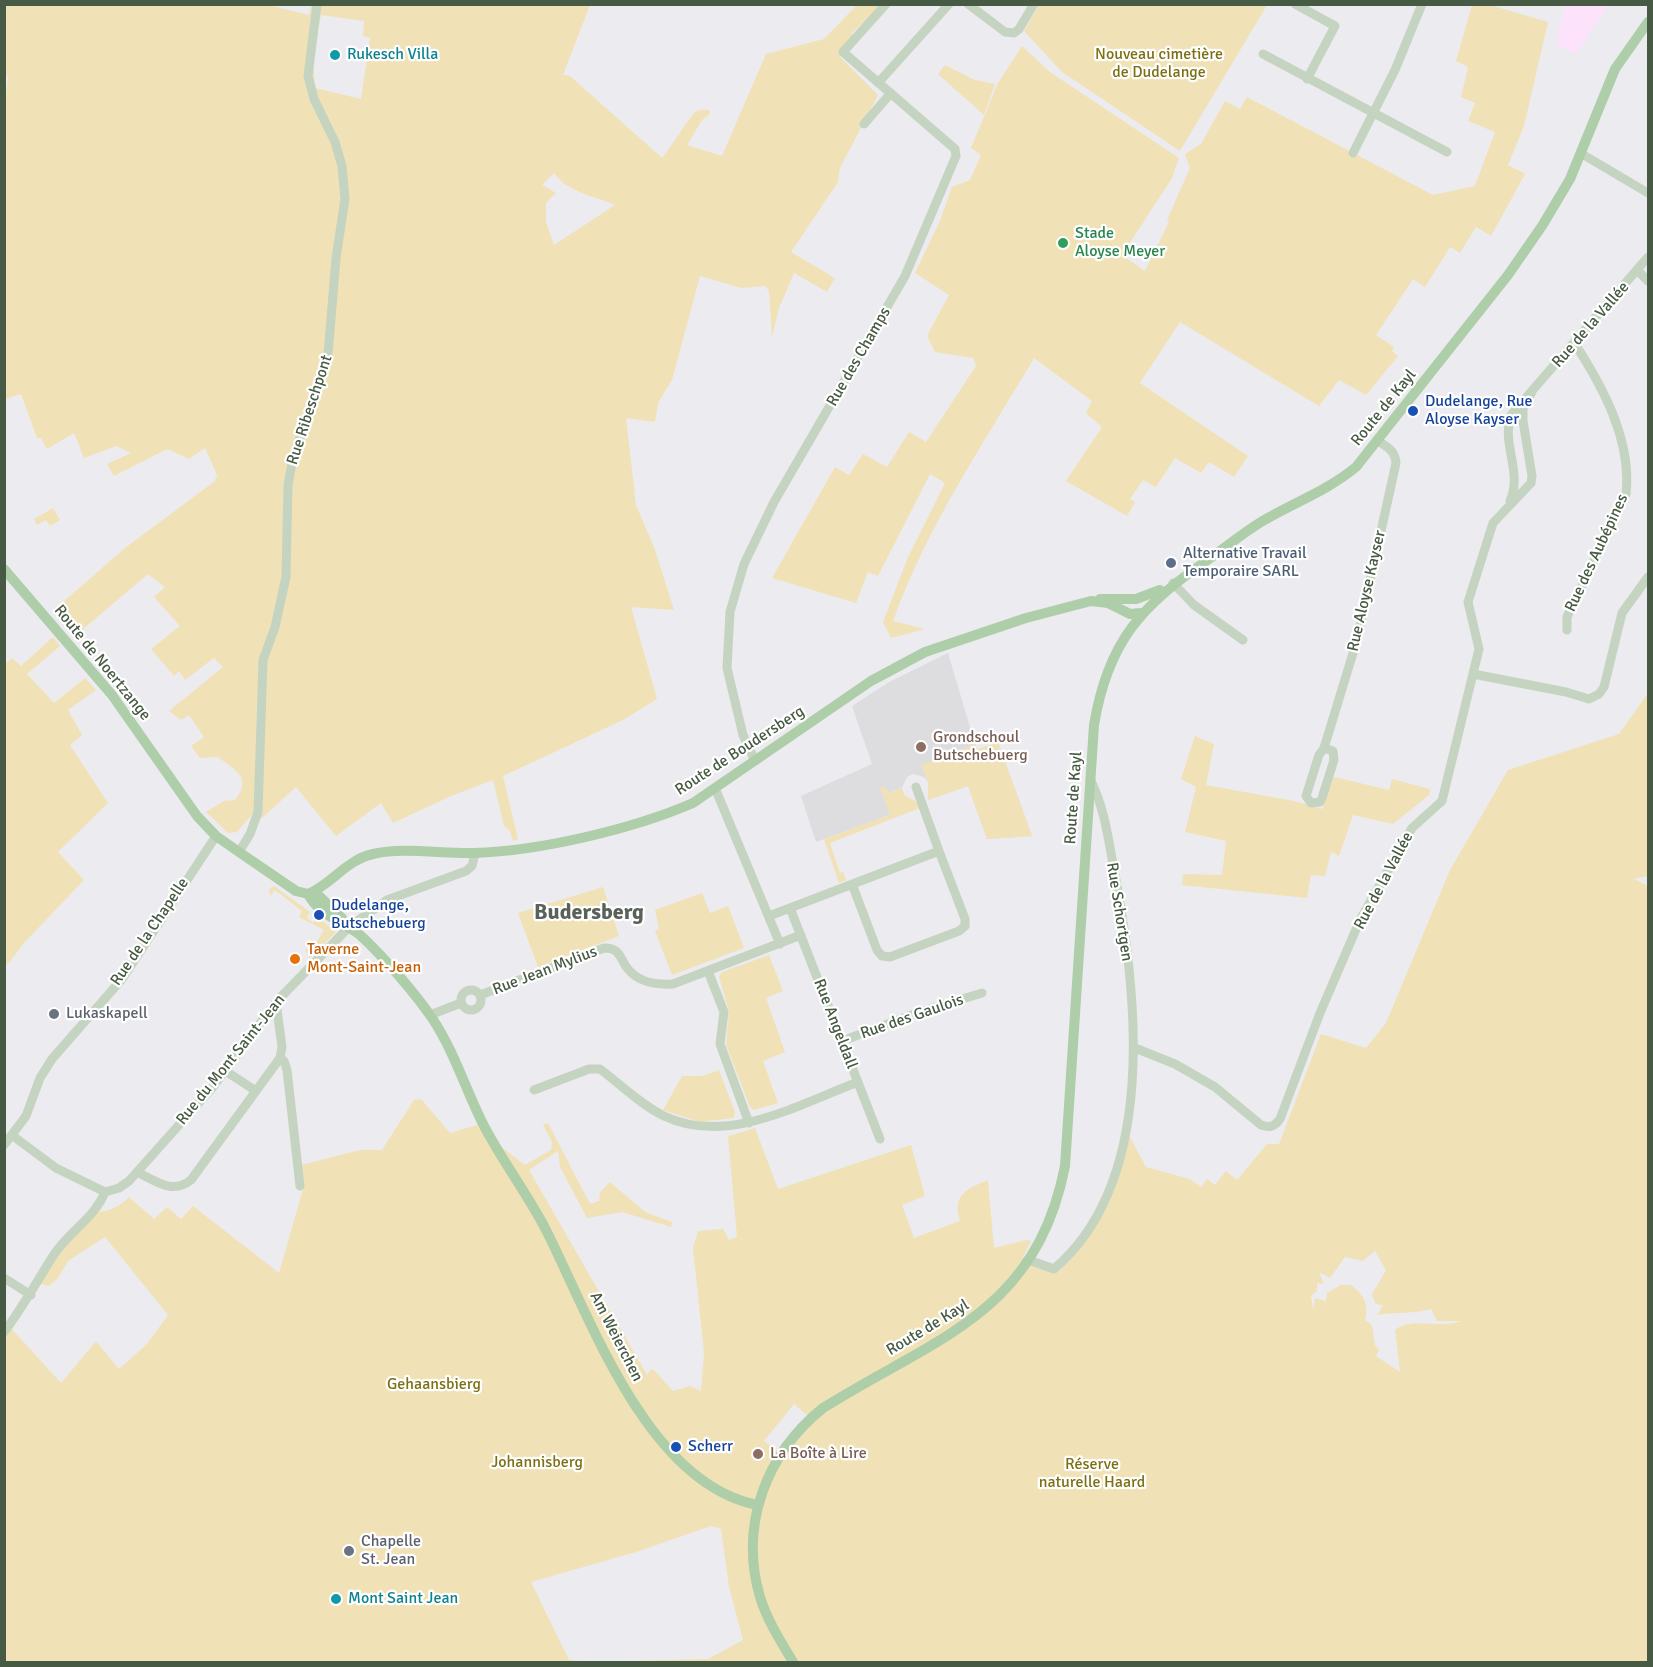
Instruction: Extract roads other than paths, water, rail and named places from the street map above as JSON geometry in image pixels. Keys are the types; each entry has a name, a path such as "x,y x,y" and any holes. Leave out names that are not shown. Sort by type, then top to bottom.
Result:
{"main road":[{"name":"Route de Kayl","path":"793,1662 760,1598 755,1576 753,1536 757,1505 774,1463 810,1419 837,1400 981,1314 1009,1287 1029,1260 1044,1234 1056,1203 1065,1166 1094,725 1101,690 1126,634 1141,613 1173,583 1261,522 1336,483 1356,467 1508,275 1557,203 1582,154 1615,69 1648,22"},
{"name":"Route de Noertzange","path":"4,569 112,695 179,794 216,836 296,891 311,893"},
{"path":"1091,601 1148,596 1173,583"},
{"path":"1134,599 1141,613"},
{"name":"Route de Boudersberg","path":"311,893 348,864 375,853 475,853 529,848 664,815 693,803 871,681 925,652 1026,618 1091,601 1108,603 1130,614 1141,613"},
{"path":"311,893 318,909 349,927 368,943 430,1015"},
{"name":"Am Weierchen","path":"430,1015 447,1041 491,1139 545,1227 613,1369 636,1408 665,1446 705,1483 724,1496 757,1505"}],"street":[{"name":"Rue Ribeschpont","path":"239,852 250,834 258,812 261,667 278,616 286,577 288,485 292,458 328,355 336,258 345,199 342,166 335,142 314,99 309,76 317,4"},
{"name":"Rue des Champs","path":"755,761 743,735 727,668 728,621 744,564 774,502 905,276 956,156 955,149 843,52 885,4"},
{"path":"878,83 949,4"},
{"path":"968,4 1005,32 1014,33 1019,29 1034,4"},
{"path":"1295,4 1335,26 1307,79"},
{"path":"1353,153 1395,70 1422,4"},
{"path":"1263,54 1447,152"},
{"path":"864,124 891,93"},
{"path":"1582,154 1648,193"},
{"name":"Rue de la Vallée","path":"1509,505 1516,481 1508,435 1511,415 1575,344 1648,257"},
{"path":"1637,270 1648,281"},
{"name":"Rue des Aubépines","path":"1567,630 1567,617 1626,494 1628,482 1618,430 1608,402 1598,379 1575,344"},
{"name":"Rue de la Vallée","path":"1135,1048 1174,1064 1215,1087 1262,1125 1269,1127 1276,1125 1360,920 1412,828 1442,801 1479,649 1468,602 1493,523 1531,483 1523,409 1532,392"},
{"path":"1508,435 1512,430 1524,429"},
{"name":"Rue Aloyse Kayser","path":"1324,748 1333,751 1334,760 1320,802 1311,803 1306,796 1319,755 1324,748 1357,640 1394,474 1395,456 1378,441"},
{"path":"1516,481 1531,483"},
{"path":"1473,674 1566,692 1589,699 1599,694 1604,687 1622,613 1648,577"},
{"path":"1173,583 1194,605 1243,640"},
{"name":"Rue Schortgen","path":"1029,1260 1054,1269 1088,1232 1101,1212 1119,1161 1135,1048 1121,907 1100,797 1090,778"},
{"path":"852,884 877,950 882,956 890,957 959,931 965,926 965,919 916,787"},
{"path":"715,788 780,944"},
{"name":"Rue de la Chapelle","path":"4,1145 26,1116 40,1078 52,1059 122,979 216,836"},
{"path":"769,916 939,851"},
{"name":"Rue du Mont Saint-Jean","path":"4,1332 31,1295 56,1253 93,1212 105,1192 119,1188 137,1172 224,1070 276,1002 349,927 387,900 466,871 472,866 475,853"},
{"name":"Rue Angeldall","path":"790,908 880,1139"},
{"name":"Rue Jean Mylius","path":"430,1015 461,1003 461,998 467,991 480,995 604,948 613,948 619,953 627,969 640,980 656,985 673,984 801,935"},
{"path":"708,971 724,1012 720,1044 748,1123"},
{"name":"Rue des Gaulois","path":"842,1041 982,993"},
{"path":"137,1172 166,1186 176,1188 191,1180 280,1058 282,1047 276,1002"},
{"path":"280,1058 287,1070 300,1186"},
{"path":"534,1090 589,1069 600,1070 661,1114 684,1124 711,1129 748,1123 858,1082"},
{"path":"224,1070 256,1091"},
{"path":"13,1136 56,1168 105,1192"},
{"path":"4,1278 31,1295"}],"place":[{"name":"Rukesch Villa","path":"335,55"},
{"name":"Stade Aloyse Meyer","path":"1063,243"},
{"name":"Dudelange, Rue Aloyse Kayser","path":"1413,411"},
{"name":"Alternative Travail Temporaire SARL","path":"1171,563"},
{"name":"Grondschoul Butschebuerg","path":"921,747"},
{"name":"Dudelange, Butschebuerg","path":"319,915"},
{"name":"Taverne Mont-Saint-Jean","path":"295,959"},
{"name":"Lukaskapell","path":"54,1014"},
{"name":"Scherr","path":"676,1447"},
{"name":"La Boîte à Lire","path":"758,1454"},
{"name":"Chapelle St. Jean","path":"349,1551"},
{"name":"Mont Saint Jean","path":"336,1599"}],"district":[{"name":"Budersberg","path":"589,913"}],"park label":[{"name":"Nouveau cimetière de Dudelange","path":"1159,64"},
{"name":"Gehaansbierg","path":"434,1385"},
{"name":"Johannisberg","path":"537,1463"},
{"name":"Réserve naturelle Haard","path":"1092,1474"}]}
